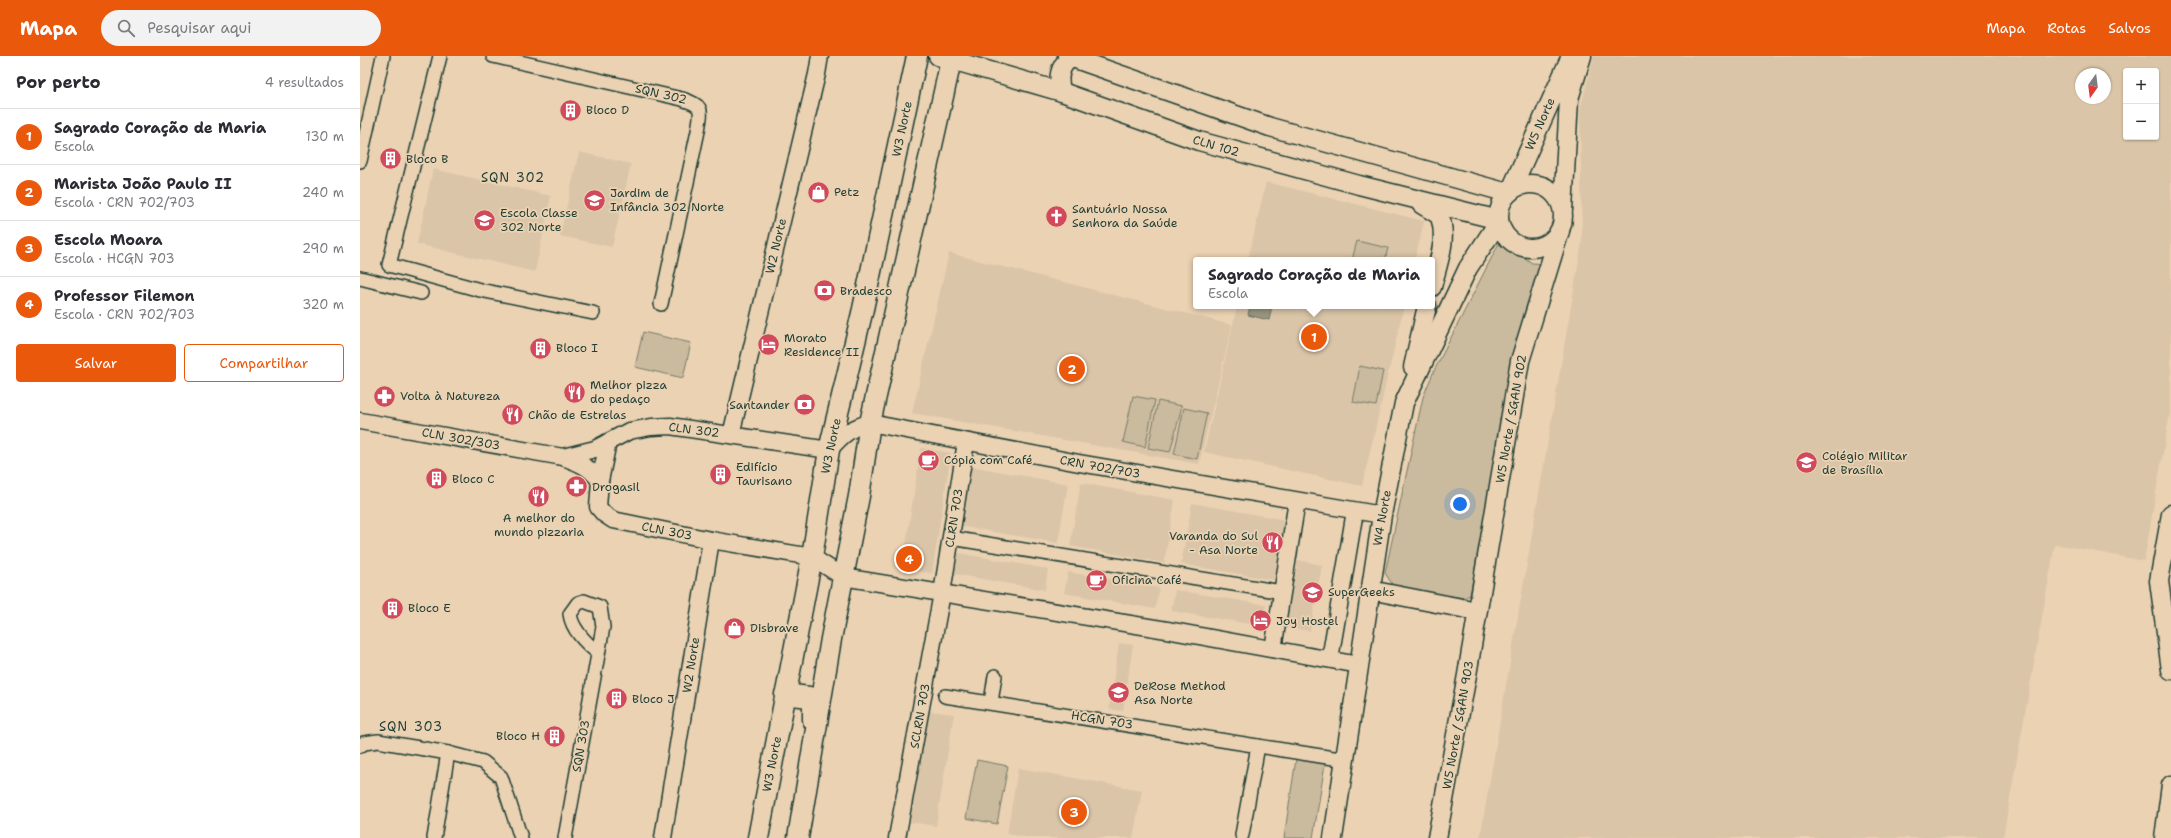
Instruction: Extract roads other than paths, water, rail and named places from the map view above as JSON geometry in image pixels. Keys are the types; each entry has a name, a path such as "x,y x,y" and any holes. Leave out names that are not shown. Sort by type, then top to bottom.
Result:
{"main road":[{"name":"W3 Norte","path":"758,838 812,558 829,450 863,309 918,56"},
{"name":"W5 Norte","path":"1509,193 1571,56"},
{"path":"1563,211 1560,201 1554,193 1546,187 1536,184 1525,184 1509,193 1502,202 1499,220 1504,234 1515,244 1528,248 1542,246 1554,239 1560,231 1563,221 1569,99 1582,56"},
{"path":"798,838 843,577 859,496 870,423 947,57"},
{"name":"CLN 102","path":"947,57 1062,92 1199,141 1359,185 1499,220"},
{"path":"1062,92 1058,83 1061,67 1069,57 1270,127 1366,155 1509,193"},
{"path":"1359,185 1366,155"},
{"path":"1398,194 1431,209 1440,215 1444,233 1435,274"},
{"name":"W4 Norte","path":"1333,838 1346,760 1358,665 1382,515 1404,403 1468,268 1499,220"},
{"name":"W5 Norte / SGAN 902","path":"1477,611 1520,361 1560,231"},
{"path":"863,309 877,320 884,321 892,319"},
{"path":"1404,403 1426,309"},
{"path":"2171,514 2159,581 2171,670"},
{"path":"1370,590 1477,611"},
{"name":"W5 Norte / SGAN 903","path":"1437,838 1477,611"},
{"path":"785,694 809,697 813,703 812,752"},
{"path":"2164,838 2171,785"}],"street":[{"path":"360,160 383,56"},
{"path":"384,283 440,56"},
{"name":"SQN 302","path":"493,56 682,99 697,103 700,106 701,112 698,131 660,304"},
{"name":"W2 Norte","path":"731,435 820,56"},
{"path":"389,264 480,290 593,313"},
{"path":"360,278 421,293"},
{"name":"CLN 302/303","path":"360,421 563,457"},
{"name":"CRN 702/703","path":"829,450 842,434 856,426 870,423 966,442 1382,515"},
{"name":"CLN 302","path":"563,457 595,449 628,431 650,426 670,426 829,450"},
{"path":"600,481 608,442"},
{"name":"CLRN 703","path":"942,593 966,442"},
{"path":"563,457 582,464 592,471 600,481"},
{"name":"CLN 303","path":"600,481 598,507 604,514 614,520 812,558"},
{"path":"1273,649 1297,501"},
{"path":"1330,659 1355,511"},
{"path":"951,538 1282,592"},
{"name":"W2 Norte","path":"663,838 712,540"},
{"path":"812,558 843,577 1273,649 1358,665"},
{"name":"SCLRN 703","path":"897,838 942,593"},
{"name":"SQN 303","path":"564,838 598,653"},
{"path":"991,702 995,676"},
{"name":"HCGN 703","path":"945,696 991,702 1346,760"},
{"path":"360,746 378,741 448,753 483,762 498,773 508,795 521,838"},
{"path":"1242,834 1258,746"},
{"path":"434,838 448,753"},
{"path":"2164,838 2171,817"}],"place":[{"name":"Bloco D","path":"571,110"},
{"name":"Bloco B","path":"390,159"},
{"name":"Petz","path":"819,192"},
{"name":"Jardim de Infância 302 Norte","path":"595,200"},
{"name":"Santuário Nossa Senhora da Saúde","path":"1057,216"},
{"name":"Escola Classe 302 Norte","path":"484,220"},
{"name":"Bradesco","path":"825,291"},
{"name":"Sagrado Coração de Maria","path":"1314,337"},
{"name":"Morato Residence II","path":"768,345"},
{"name":"Bloco I","path":"540,348"},
{"name":"Marista João Paulo II","path":"1072,369"},
{"name":"Melhor pizza do pedaço","path":"574,392"},
{"name":"Volta à Natureza","path":"385,396"},
{"name":"Santander","path":"805,405"},
{"name":"Chão de Estrelas","path":"513,415"},
{"name":"Cópia com Café","path":"929,460"},
{"name":"Colégio Militar de Brasília","path":"1806,463"},
{"name":"Edifício Taurisano","path":"720,474"},
{"name":"Bloco C","path":"437,479"},
{"name":"Drogasil","path":"576,487"},
{"name":"A melhor do mundo pizzaria","path":"539,497"},
{"name":"Varanda do Sul - Asa Norte","path":"1273,543"},
{"name":"Professor Filemon","path":"909,559"},
{"name":"Oficina Café","path":"1097,580"},
{"name":"SuperGeeks","path":"1313,592"},
{"name":"Bloco E","path":"393,608"},
{"name":"Joy Hostel","path":"1260,621"},
{"name":"Disbrave","path":"735,628"},
{"name":"DeRose Method Asa Norte","path":"1118,693"},
{"name":"Bloco J","path":"617,699"},
{"name":"Bloco H","path":"555,736"},
{"name":"Escola Moara","path":"1074,812"}],"district":[{"name":"SQN 302","path":"513,177"},
{"name":"SQN 303","path":"411,726"}]}
